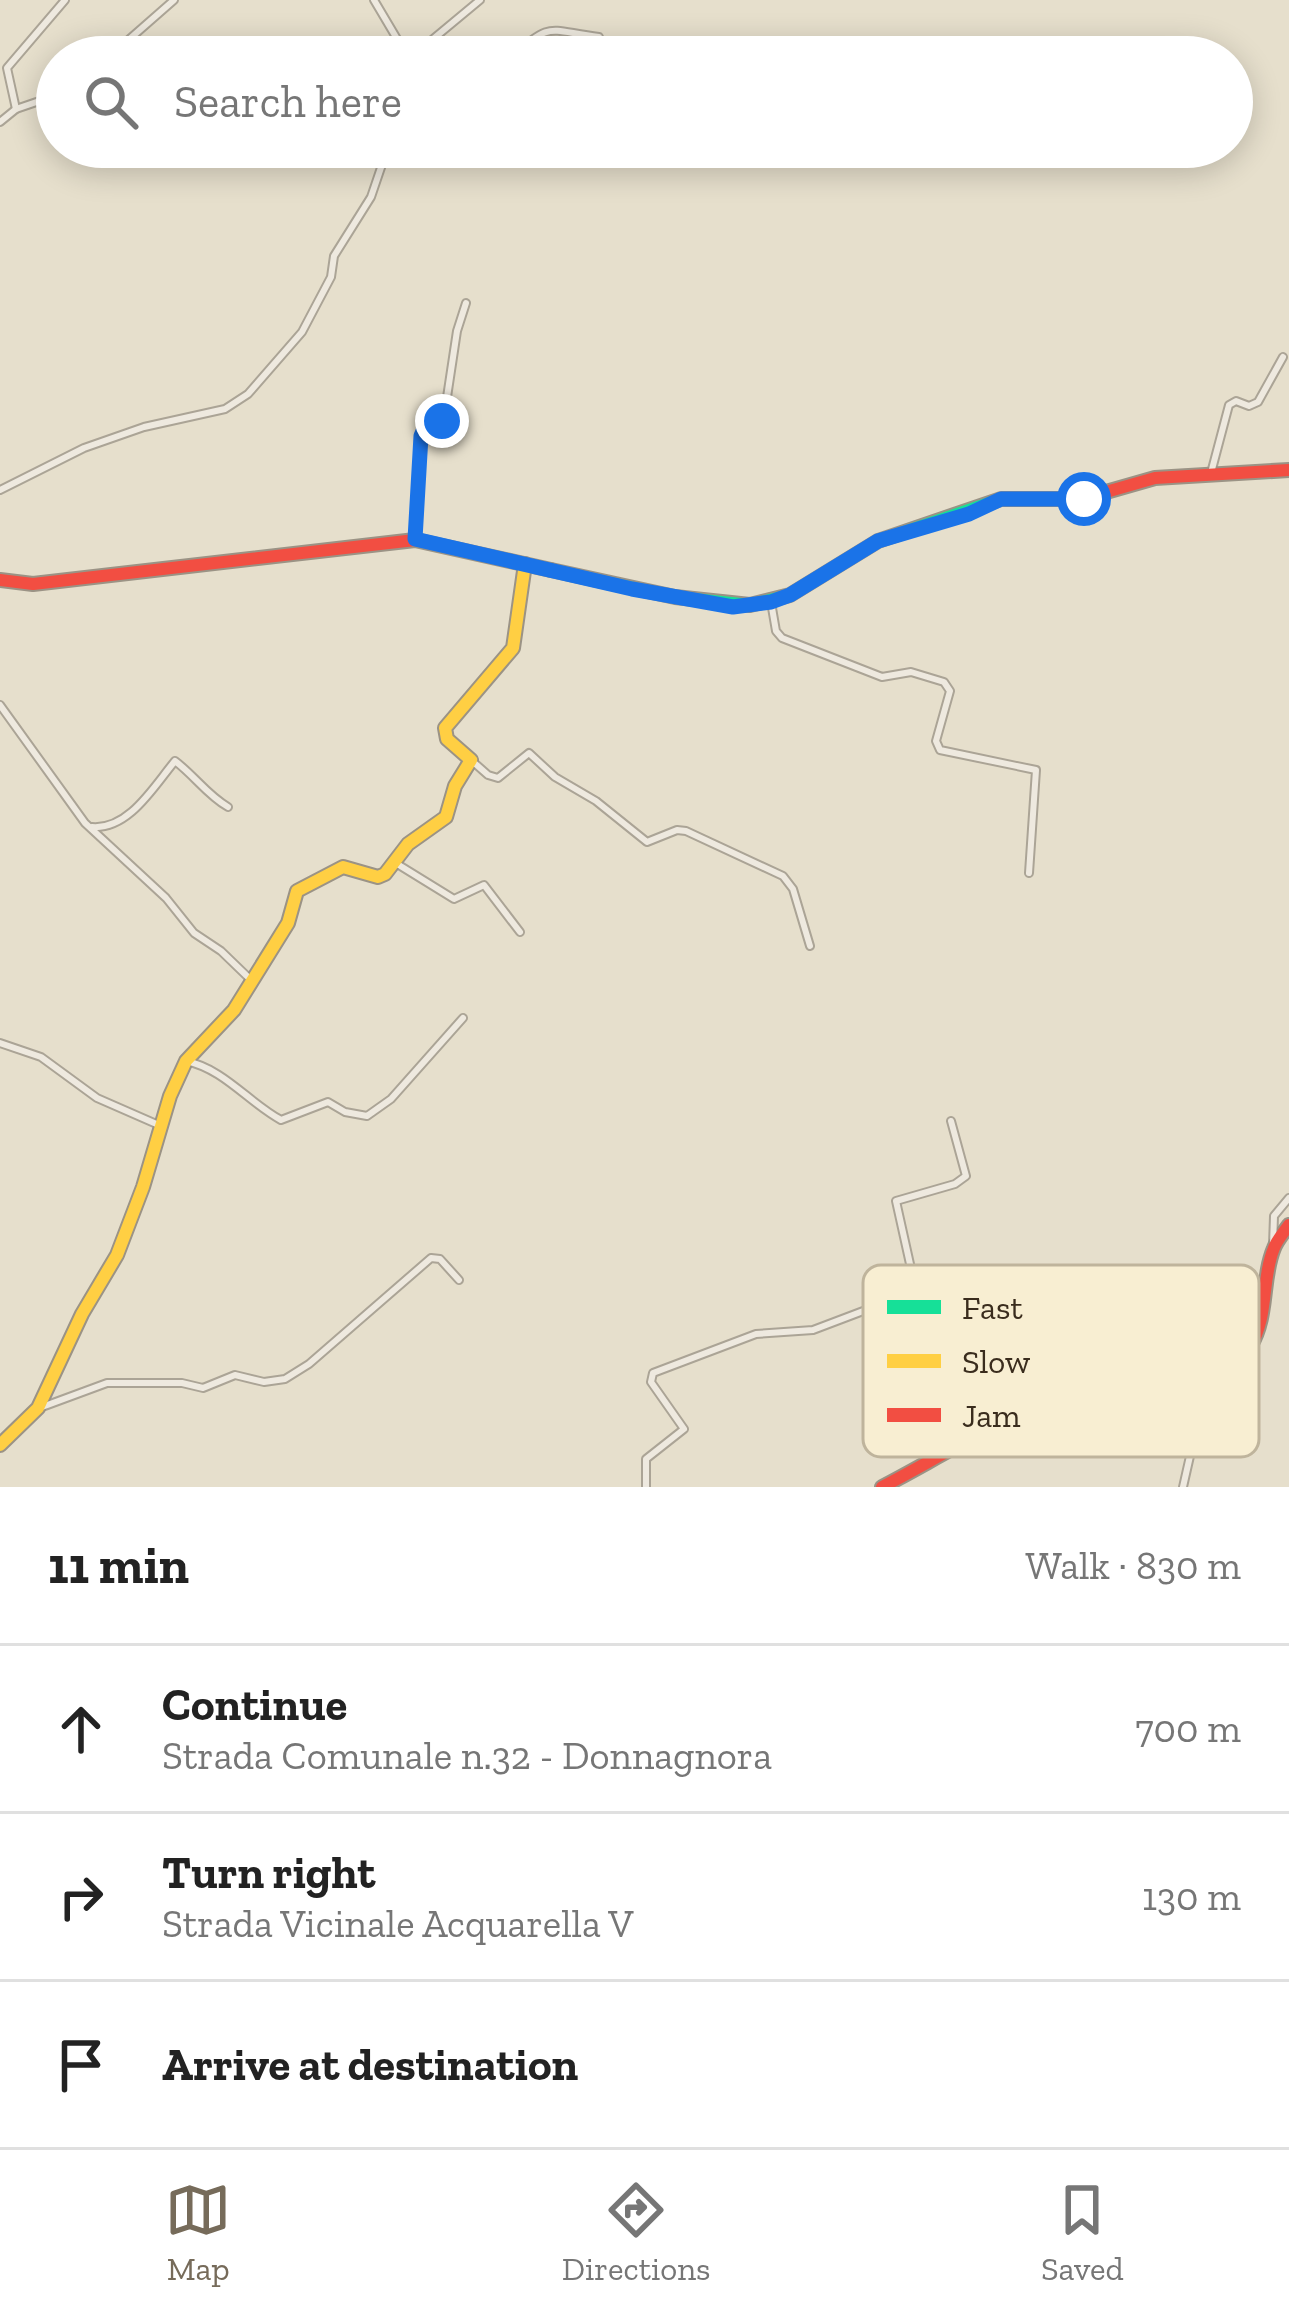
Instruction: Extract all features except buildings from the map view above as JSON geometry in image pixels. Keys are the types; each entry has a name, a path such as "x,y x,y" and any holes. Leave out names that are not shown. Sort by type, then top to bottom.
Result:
{"street":[{"path":"16,109 7,68 65,0"},
{"path":"134,36 174,0"},
{"path":"374,0 395,36"},
{"path":"437,36 480,0"},
{"path":"534,36 548,29 593,36"},
{"path":"0,122 16,109 36,102"},
{"path":"0,490 84,448 169,420 224,409 248,394 302,332 331,277 334,256 371,197 381,168"},
{"path":"415,539 421,436 444,417 466,302"},
{"path":"1211,472 1229,405 1258,402 1282,357"},
{"path":"0,580 33,584 244,557 324,554 415,539 733,607 790,595 878,541 969,514 1001,499 1084,499 1123,485 1211,472 1289,470"},
{"path":"525,564 513,648 445,728 447,739 488,776 498,778 529,753 647,842 686,831 782,876 793,889 810,946"},
{"path":"771,602 776,631 782,638 882,677 911,672 944,682 950,691 935,746 940,750 1036,770 1029,873"},
{"path":"0,705 89,826 166,898 194,933 251,980"},
{"path":"0,1445 38,1408 82,1314 128,1233 160,1126 186,1061 221,1027 288,922 297,891 343,867 379,877 408,844 446,817 454,785 471,760"},
{"path":"89,826 102,828 133,812 175,761 198,778 209,796 228,807"},
{"path":"394,862 454,899 484,885 520,932"},
{"path":"186,1061 217,1071 233,1088 281,1120 328,1102 345,1112 367,1116 391,1099 463,1018"},
{"path":"0,1043 41,1057 97,1098 160,1126"},
{"path":"910,1265 896,1201 955,1184 966,1176 951,1121"},
{"path":"1259,1325 1266,1304 1274,1216 1289,1198"},
{"path":"1273,1249 1289,1225"},
{"path":"38,1408 107,1383 182,1383 203,1388 235,1375 264,1382 285,1379 310,1364 431,1258 440,1259 459,1280"},
{"path":"646,1487 646,1459 684,1429 651,1382 653,1373 756,1334 813,1330 863,1311"},
{"path":"882,1487 940,1457"},
{"path":"1183,1487 1190,1457"}],"traffic: fast":[{"path":"551,570 675,597 750,605 790,595 878,541 1001,499 1084,499 1099,494"}],"traffic: slow":[{"path":"0,1445 38,1408 82,1314 117,1255 186,1061 234,1010 288,923 297,891 343,867 378,877 385,874 408,844 446,817 455,786 471,760 447,739 445,728 513,648 525,564"}],"traffic: jam":[{"path":"1099,494 1155,478 1289,470"},
{"path":"0,580 33,584 415,540 551,570"},
{"path":"1259,1324 1270,1260 1289,1225"},
{"path":"882,1487 938,1457"}],"route":[{"path":"442,421 424,429 421,436 415,539 733,607 790,595 878,541 969,514 1001,499 1084,499"}]}
